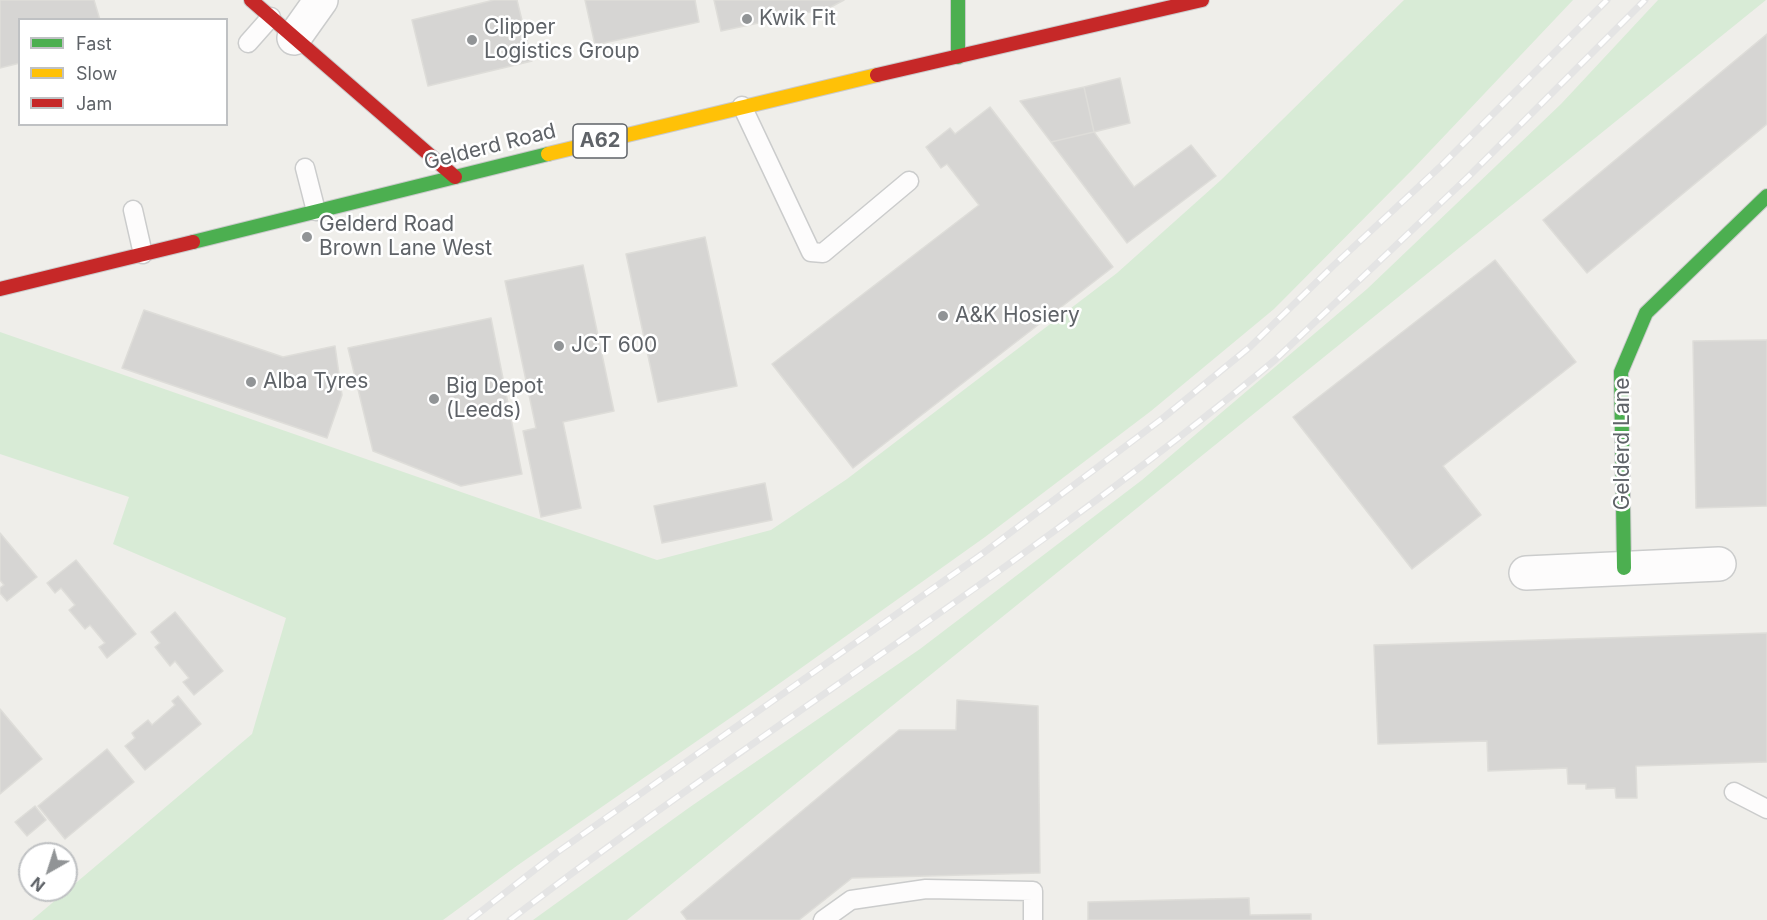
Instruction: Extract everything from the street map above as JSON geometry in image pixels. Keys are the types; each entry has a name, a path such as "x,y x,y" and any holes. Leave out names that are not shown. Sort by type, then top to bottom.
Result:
{"main road":[{"path":"251,0 455,177"},
{"path":"958,0 958,57"},
{"name":"Gelderd Road","path":"0,289 843,81 958,57 1202,0"},
{"name":"Gelderd Lane","path":"1624,568 1620,372 1646,313 1767,196"}],"street":[{"path":"282,28 321,0"},
{"path":"1526,573 1719,564"}],"lane":[{"path":"248,43 282,28"},
{"path":"742,106 811,252 823,254 909,181"},
{"path":"305,168 316,211"},
{"path":"133,210 143,254"},
{"path":"1734,792 1767,809"},
{"path":"823,920 851,900 926,889 1033,891 1033,920"}],"green space":[{"path":"1404,0 1573,0 1413,169 1274,309 1151,411 985,537 443,920 32,920 53,902 78,902 78,881 252,734 286,618 113,544 129,497 0,454 0,332 657,560 771,530 847,479 1117,273 1221,180"},
{"path":"1658,0 1766,0 627,920 533,920 690,807 920,649 1142,480 1367,289 1561,104"}],"building":[{"path":"0,0 94,0 99,18 18,18 18,64 0,68"},
{"name":"Clipper Logistics Group","path":"494,0 517,0 532,61 428,86 412,20"},
{"path":"585,0 695,0 699,22 595,45"},
{"name":"Kwik Fit","path":"714,0 844,0 829,8 721,31"},
{"path":"1767,34 1767,124 1587,273 1543,220"},
{"path":"1120,78 1130,123 1094,132 1084,87"},
{"path":"1084,87 1094,132 1051,142 1020,101"},
{"name":"A&K Hosiery","path":"990,107 1113,267 853,468 772,364 979,205 947,164 941,168 926,147 950,128 955,134"},
{"path":"1094,132 1134,187 1191,145 1216,176 1127,243 1051,142"},
{"name":"JCT 600","path":"705,237 737,386 658,402 626,254"},
{"path":"1495,260 1576,362 1443,466 1481,515 1412,569 1293,417"},
{"name":"JCT 600","path":"583,265 614,411 563,422 581,508 541,517 523,431 536,428 505,281"},
{"name":"Alba Tyres","path":"144,310 283,357 335,346 342,395 327,438 122,368"},
{"name":"Big Depot (Leeds)","path":"491,318 522,474 461,486 373,451 348,348"},
{"path":"1767,340 1767,506 1696,508 1693,341"},
{"path":"765,483 772,520 662,543 654,506"},
{"path":"0,533 37,577 7,601 0,593 0,588 4,585 0,580"},
{"path":"76,560 136,634 107,658 99,647 105,643 90,625 85,629 69,610 75,605 61,588 55,593 47,583"},
{"path":"175,612 223,671 194,695 183,682 189,678 175,661 170,666 155,647 160,643 151,632"},
{"path":"1767,633 1767,762 1636,766 1637,798 1616,798 1615,788 1586,789 1586,784 1568,784 1567,768 1488,771 1487,741 1378,744 1374,645"},
{"path":"178,696 201,724 145,770 125,746 135,738 132,733 148,720 152,725 175,705 172,701"},
{"path":"957,700 1038,706 1040,873 852,878 799,920 687,920 681,912 899,730 956,730"},
{"path":"0,709 42,759 0,794"},
{"path":"107,749 134,782 65,839 38,806"},
{"path":"35,806 46,820 27,836 15,822"},
{"path":"1249,898 1250,915 1311,914 1311,920 1088,920 1088,902"}],"railway":[{"path":"470,920 559,851 982,554 1163,418 1250,347 1442,165 1607,0"},
{"path":"510,920 701,780 1088,506 1275,360 1467,178 1645,0"}],"traffic: fast":[{"path":"958,0 958,57"},
{"path":"193,242 548,154"},
{"path":"1624,568 1621,372 1646,313 1767,196"}],"traffic: slow":[{"path":"548,154 877,75"}],"traffic: jam":[{"path":"251,0 455,177"},
{"path":"877,75 1202,0"},
{"path":"0,289 193,242"}],"place":[{"name":"Kwik Fit","path":"747,19"},
{"name":"Clipper Logistics Group","path":"472,40"},
{"name":"Gelderd Road Brown Lane West","path":"307,237"},
{"name":"A&K Hosiery","path":"943,316"},
{"name":"JCT 600","path":"559,346"},
{"name":"Alba Tyres","path":"251,382"},
{"name":"Big Depot (Leeds)","path":"434,399"}]}
